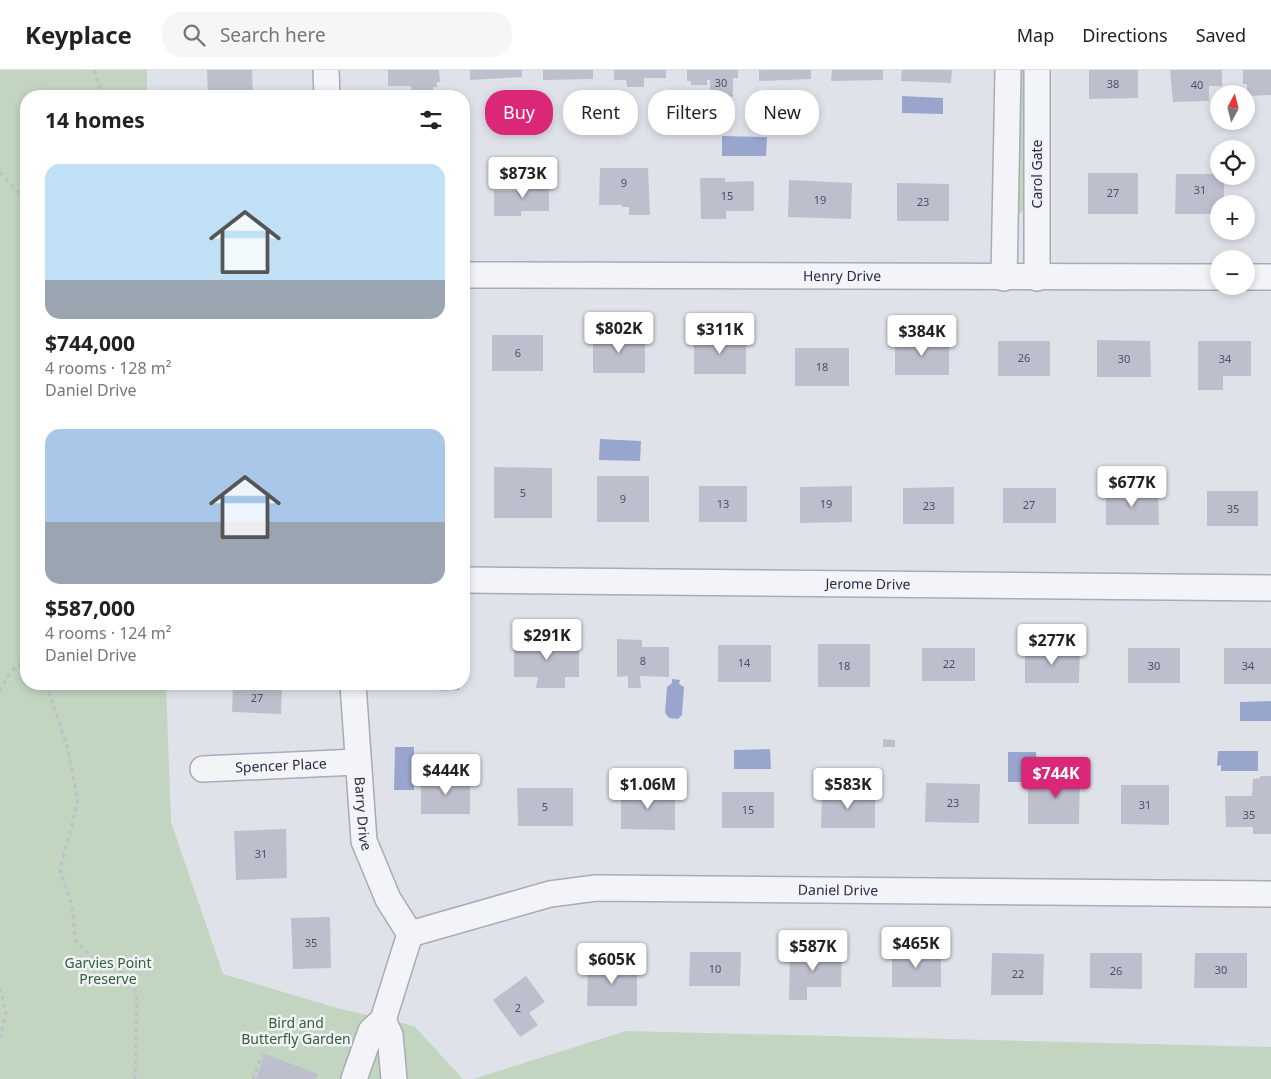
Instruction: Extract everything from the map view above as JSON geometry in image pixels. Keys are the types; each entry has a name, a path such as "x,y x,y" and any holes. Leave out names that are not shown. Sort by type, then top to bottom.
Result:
{"street":[{"path":"326,70 326,90"},
{"path":"1004,278 1008,70"},
{"name":"Carol Gate","path":"1037,70 1037,278"},
{"name":"Henry Drive","path":"470,275 1210,278"},
{"path":"1255,277 1271,277"},
{"name":"Jerome Drive","path":"470,580 1271,588"},
{"name":"Barry Drive","path":"353,690 364,842 388,898 410,934"},
{"name":"Spencer Place","path":"203,768 357,762"},
{"name":"Daniel Drive","path":"410,934 550,894 596,888 1271,894"},
{"path":"354,1079 371,1031 383,1020 410,934"},
{"path":"383,1020 390,1035 394,1079"}],"path":[{"path":"94,70 101,90"},
{"path":"0,172 20,194"},
{"path":"0,691 10,672 20,664"},
{"path":"48,690 66,746 78,801 60,870 72,906 74,940 94,959 118,968 137,994 135,1079"},
{"path":"0,988 6,1012 0,1039"},
{"path":"253,1079 263,1053"}],"green space":[{"name":"Garvies Point Preserve","path":"0,70 147,70 147,90 20,90 20,690 166,690 171,822 223,974 337,1008 414,1026 463,1079 0,1079"},
{"path":"1019,70 1025,70 1023,211 1019,214 1017,212"},
{"path":"626,1031 1271,1047 1271,1079 473,1079"}],"water":[{"path":"902,96 943,98 943,114 902,113"},
{"path":"722,136 767,137 766,156 722,156"},
{"path":"600,439 641,441 640,461 599,460"},
{"path":"672,679 680,680 679,684 684,687 682,715 678,719 669,718 665,713 667,687 672,683"},
{"path":"1271,701 1271,721 1240,721 1240,702"},
{"path":"395,747 414,747 414,790 394,790"},
{"path":"770,749 771,769 734,769 734,750"},
{"path":"1218,751 1258,751 1258,771 1221,771 1221,765 1217,766"},
{"path":"1008,752 1036,752 1037,765 1026,765 1026,782 1008,782"}],"building":[{"path":"207,70 252,70 253,90 208,90"},
{"path":"388,70 439,70 440,82 437,82 437,87 433,87 433,90 411,90 411,86 388,86"},
{"path":"470,70 522,70 522,77 470,80"},
{"path":"543,70 593,70 593,79 543,80"},
{"path":"614,70 666,70 666,78 644,78 644,87 627,87 626,80 614,80"},
{"path":"687,70 738,70 738,78 733,78 733,90 710,90 710,80 707,80 707,85 691,85 691,81 687,81"},
{"path":"759,70 811,70 811,79 759,81"},
{"path":"832,70 883,70 883,80 831,81"},
{"path":"902,70 952,70 951,83 901,81"},
{"path":"1089,70 1138,70 1138,98 1089,99"},
{"path":"1170,70 1222,70 1222,85 1209,86 1209,101 1173,102"},
{"path":"1243,70 1271,70 1271,95 1255,96 1255,85 1243,84"},
{"path":"600,168 648,168 650,215 629,215 629,207 622,207 622,205 599,205"},
{"path":"1088,173 1138,173 1138,214 1088,214"},
{"path":"1176,174 1210,174 1210,185 1224,185 1224,195 1210,195 1210,214 1175,214"},
{"path":"700,178 725,178 725,182 754,181 754,211 726,211 726,219 701,219"},
{"path":"518,180 549,180 549,211 521,211 521,216 494,216 494,191 518,191"},
{"path":"789,180 852,183 851,219 788,217"},
{"path":"897,183 949,184 949,221 897,221"},
{"path":"492,335 543,335 543,371 492,371"},
{"path":"593,335 645,336 645,373 593,373"},
{"path":"694,336 746,337 746,374 694,374"},
{"path":"895,339 949,339 949,375 895,375"},
{"path":"1097,340 1150,341 1151,377 1097,377"},
{"path":"998,341 1050,341 1050,376 998,376"},
{"path":"1198,341 1251,341 1251,376 1223,376 1223,390 1198,390"},
{"path":"795,348 849,348 849,386 795,386"},
{"path":"494,467 552,468 552,518 494,518"},
{"path":"597,476 649,476 649,522 597,522"},
{"path":"699,486 747,486 747,522 699,522"},
{"path":"852,486 852,522 800,523 800,487"},
{"path":"954,487 954,524 903,524 903,488"},
{"path":"1003,488 1056,488 1056,523 1003,523"},
{"path":"1106,490 1158,490 1159,525 1106,525"},
{"path":"1207,491 1258,491 1258,526 1207,526"},
{"path":"514,638 579,640 579,677 565,677 565,688 536,688 538,677 514,677"},
{"path":"617,639 642,640 642,647 669,647 669,677 640,676 641,688 628,688 628,676 617,677"},
{"path":"818,644 870,644 870,687 818,687"},
{"path":"718,645 771,645 771,682 718,682"},
{"path":"922,648 975,648 975,681 922,681"},
{"path":"1128,648 1180,648 1180,683 1128,683"},
{"path":"1224,648 1271,648 1271,684 1224,684"},
{"path":"1025,649 1080,649 1079,683 1025,683"},
{"path":"233,690 282,690 281,714 232,712"},
{"path":"883,739 895,740 895,747 883,747"},
{"path":"1051,769 1080,769 1079,824 1028,824 1028,783 1051,784"},
{"path":"1260,776 1271,776 1271,834 1253,834 1253,827 1226,827 1225,796 1252,796 1253,779 1260,778"},
{"path":"421,777 470,777 470,814 421,814"},
{"path":"926,783 980,784 979,823 925,822"},
{"path":"1121,785 1169,785 1169,825 1121,824"},
{"path":"517,788 573,788 573,826 518,826"},
{"path":"621,790 675,791 675,830 621,829"},
{"path":"722,792 774,792 774,828 722,828"},
{"path":"822,792 875,792 875,828 821,828"},
{"path":"286,829 287,878 236,880 234,831"},
{"path":"330,917 331,968 293,969 291,918"},
{"path":"892,950 941,951 941,987 892,987"},
{"path":"690,952 741,952 740,986 689,986"},
{"path":"790,952 842,953 841,987 807,987 807,1000 789,1000"},
{"path":"992,953 1044,954 1043,995 991,995"},
{"path":"1090,953 1142,953 1142,989 1090,988"},
{"path":"1195,953 1247,953 1247,988 1194,988"},
{"path":"588,964 637,964 637,1006 587,1006"},
{"path":"526,976 545,1002 529,1013 538,1025 520,1037 493,1000"},
{"path":"265,1054 318,1074 316,1079 256,1079"}],"park label":[{"name":"Bird and Butterfly Garden","path":"296,1032"}]}
